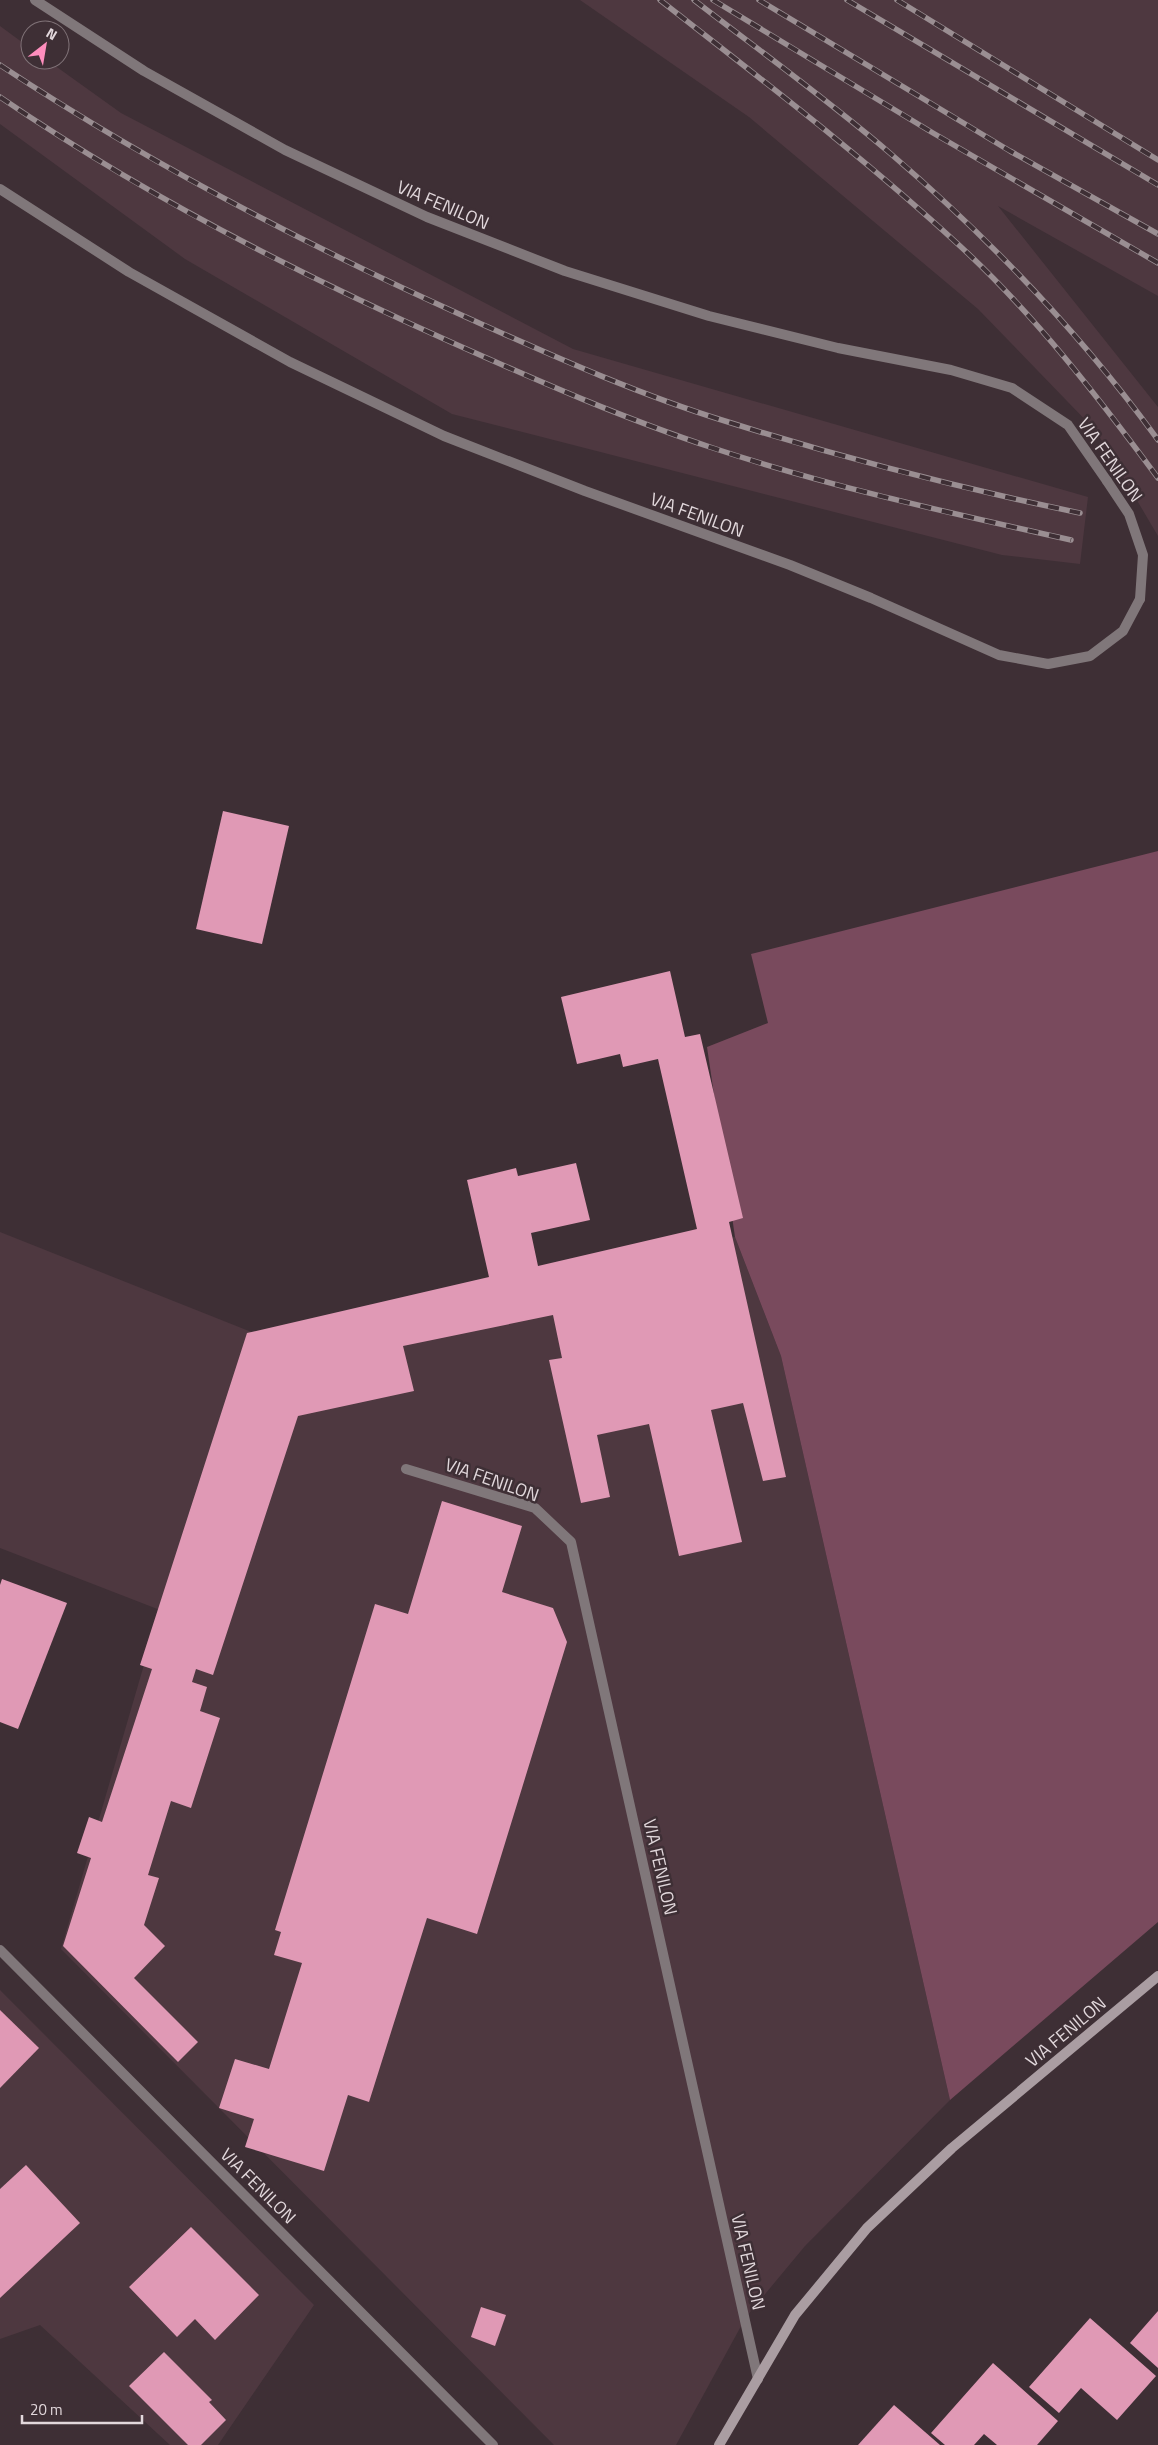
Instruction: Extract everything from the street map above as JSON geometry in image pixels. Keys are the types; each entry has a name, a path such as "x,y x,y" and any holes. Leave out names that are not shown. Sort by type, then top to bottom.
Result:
{"street":[{"name":"VIA FENILON","path":"0,189 129,272 290,362 444,436 585,492 790,565 999,654 1048,664 1090,656 1123,631 1140,599 1143,555 1129,514 1068,425 1012,388 951,370 838,348 709,316 565,271 427,217 285,150 144,71 35,0"},
{"name":"VIA FENILON","path":"406,1469 536,1508 571,1542 758,2378"},
{"name":"VIA FENILON","path":"0,1950 493,2445"},
{"name":"VIA FENILON","path":"719,2445 795,2315 867,2228 952,2148 1158,1976"}],"shaded area":[{"path":"580,0 1158,0 1158,296 998,206 1158,407 1158,536 1096,431 978,309 749,117"},
{"path":"0,26 20,41 20,70 61,70 121,113 573,349 1088,497 1080,564 1002,555 452,414 185,259 0,124"},
{"path":"1158,851 1158,1922 950,2100 781,1356 735,1237 707,1047 768,1023 751,954"},
{"path":"0,1232 254,1333 735,1237 781,1356 950,2100 805,2246 746,2317 676,2445 554,2445 61,1949 160,1610 0,1548"},
{"path":"0,1990 314,2305 218,2445 170,2445 40,2325 0,2339"}],"building":[{"path":"223,811 289,826 262,944 196,929"},
{"path":"670,971 685,1037 700,1034 743,1218 729,1222 786,1477 763,1481 743,1403 711,1410 742,1542 679,1556 649,1424 597,1435 610,1497 581,1503 549,1360 562,1358 553,1315 403,1346 414,1391 298,1416 213,1675 196,1669 192,1682 207,1687 200,1711 220,1718 191,1808 171,1801 148,1875 159,1878 144,1925 165,1946 134,1978 198,2042 178,2062 63,1946 91,1858 77,1853 89,1817 102,1822 152,1669 140,1665 247,1333 489,1277 467,1180 516,1168 518,1176 576,1163 590,1220 531,1233 538,1266 697,1229 658,1059 623,1067 620,1054 577,1064 561,997"},
{"path":"442,1501 522,1526 502,1592 553,1608 567,1642 477,1934 427,1918 369,2102 348,2095 324,2171 245,2147 254,2119 219,2108 235,2059 269,2069 302,1963 274,1955 281,1932 275,1930 375,1604 408,1614"},
{"path":"2,1579 67,1603 18,1729 0,1722 0,1585"},
{"path":"0,2010 39,2048 0,2088"},
{"path":"26,2165 80,2223 0,2298 0,2189"},
{"path":"191,2227 259,2295 215,2340 195,2319 177,2337 129,2287"},
{"path":"481,2307 506,2315 495,2346 471,2337"},
{"path":"1158,2311 1158,2368 1130,2343"},
{"path":"1090,2318 1156,2376 1117,2420 1081,2388 1059,2413 1029,2387"},
{"path":"164,2352 212,2400 209,2402 226,2420 201,2445 188,2445 129,2386"},
{"path":"993,2363 1058,2421 1037,2445 997,2445 984,2434 974,2445 945,2445 931,2433"},
{"path":"894,2405 940,2445 858,2445"}],"railway":[{"path":"660,0 850,151 924,213 988,272 1065,358 1158,478"},
{"path":"694,0 867,134 928,186 964,220 1066,325 1158,440"},
{"path":"713,0 933,133 1158,263"},
{"path":"759,0 1010,151 1158,234"},
{"path":"847,0 1158,185"},
{"path":"897,0 1158,160"},
{"path":"0,65 113,136 170,169 288,232 407,290 595,373 659,399 769,435 946,483 1080,513"},
{"path":"0,97 109,167 164,199 278,260 394,316 582,399 680,437 801,475 981,520 1071,540"}]}
